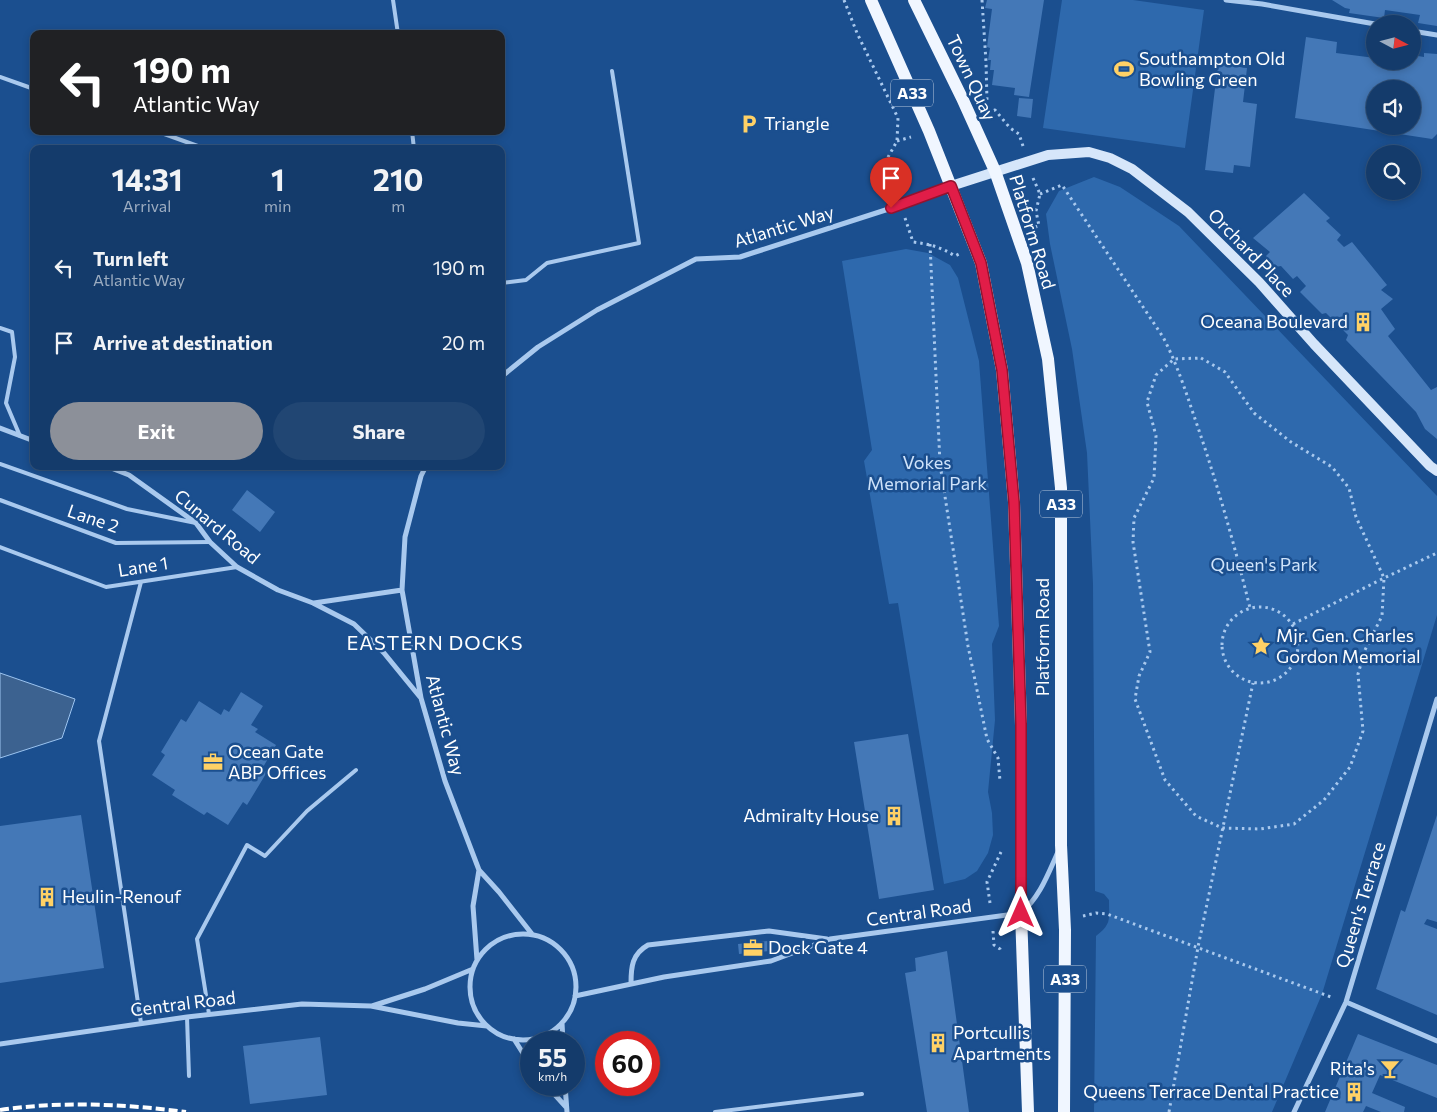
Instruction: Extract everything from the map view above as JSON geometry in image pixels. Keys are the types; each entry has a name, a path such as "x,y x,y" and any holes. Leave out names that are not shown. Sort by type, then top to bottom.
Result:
{"main road":[{"name":"A33","path":"871,0 951,186"},
{"name":"Town Quay","path":"914,0 995,171"},
{"name":"Platform Road","path":"995,171 1027,263 1048,359 1061,488 1061,845 1065,930 1064,1112"},
{"name":"Platform Road","path":"951,186 981,263 1002,370 1014,502 1021,724 1021,913 1028,1112"}],"street":[{"path":"1226,0 1262,4 1366,22"},
{"path":"1421,32 1437,35"},
{"name":"Orchard Place","path":"951,186 1048,155 1089,152 1110,158 1132,169 1188,212 1259,282 1321,352 1430,466 1437,471"},
{"name":"Atlantic Way","path":"505,373 538,347 597,310 696,259 740,257 901,205 951,186"},
{"path":"0,428 30,440"},
{"name":"Cunard Road","path":"118,470 129,474 196,523 210,542 237,567 278,590 313,603 354,624 384,653 421,698"},
{"name":"Atlantic Way","path":"424,470 405,537 402,590 421,698 445,781 479,870 532,934"},
{"name":"Cunard Road","path":"313,603 402,590"},
{"name":"Queen's Terrace","path":"1294,1112 1346,1002 1437,699"},
{"path":"1021,913 1030,905 1040,891 1061,845"},
{"path":"477,960 473,906 479,870"},
{"name":"Central Road","path":"576,996 664,976 771,961 830,939 1021,913"},
{"name":"Central Road","path":"631,984 631,965 641,949 648,945 769,931 830,939"},
{"path":"516,934 532,934 548,940 562,950 571,964 576,979 576,996 562,1023 548,1034 532,1039 514,1039 500,1034 487,1026 477,1014 472,1000 470,984 477,960 487,947 501,938 516,934"},
{"name":"Central Road","path":"371,1006 425,989 473,970"},
{"path":"1346,1002 1437,1041"},
{"name":"Central Road","path":"0,1044 141,1023 302,1004 371,1006 458,1023 487,1026"},
{"path":"562,1023 562,1031"},
{"path":"514,1039 520,1049"},
{"path":"555,1096 567,1110"},
{"path":"566,1096 567,1110"}],"lane":[{"path":"393,0 397,30"},
{"path":"505,283 526,280 547,263 639,243 612,71"},
{"path":"0,77 30,87"},
{"path":"167,135 195,145"},
{"path":"0,328 12,332 15,357 6,403 20,436"},
{"path":"0,464 127,510 196,523"},
{"name":"Lane 2","path":"0,500 116,544 210,542"},
{"name":"Lane 1","path":"0,547 106,587 237,567"},
{"path":"141,582 99,741 141,1023"},
{"path":"209,1014 197,939 247,845 265,856 308,811 356,770"},
{"path":"187,1017 189,1076"},
{"path":"715,1112 862,1094"}],"path":[{"path":"844,0 857,33 898,118 898,141 887,159 889,166"},
{"path":"982,0 987,101"},
{"path":"989,112 995,110 1010,128 1019,134 1021,140"},
{"path":"898,141 906,139"},
{"path":"1040,194 1062,185 1163,337 1174,359 1205,447 1250,608"},
{"path":"1033,228 1039,226 1036,211 1040,194 1037,188"},
{"path":"911,236 913,242 944,248 954,256 961,254"},
{"path":"930,244 940,464 968,646 987,739 998,758 1000,786"},
{"path":"1201,358 1225,372 1254,413 1291,442 1332,468 1349,488 1356,517 1384,578 1382,616 1365,650 1358,674 1363,731 1350,767 1324,800 1294,824 1260,829 1222,828 1196,816 1165,780 1135,700 1139,676 1150,652 1133,542 1134,518 1154,478 1156,436 1147,402 1156,374 1174,359 1201,358"},
{"path":"1293,624 1384,578 1437,554"},
{"path":"1250,608 1269,608 1286,617 1293,624 1298,636 1295,661 1288,672 1278,679 1266,683 1253,683 1241,678 1231,670 1225,659 1222,647 1224,634 1229,622 1238,613 1250,608"},
{"path":"1168,1112 1198,946 1253,683"},
{"path":"988,882 1001,853 1001,843"},
{"path":"1085,914 1107,914 1346,1002"}],"green space":[{"name":"Southampton Old Bowling Green","path":"1062,0 1133,0 1204,10 1185,148 1043,128"},
{"name":"Queen's Park","path":"1094,177 1120,187 1179,226 1437,496 1437,615 1322,994 1272,1112 1094,1112 1096,936 1107,924 1109,900 1104,894 1095,891 1093,584 1087,453 1072,349 1050,244 1046,214 1059,191"},
{"name":"Vokes Memorial Park","path":"906,249 928,253 950,265 958,278 979,361 999,626 992,644 995,720 988,792 992,813 993,835 988,853 977,871 965,879 944,884 898,603 889,604 864,461 872,450 842,261"}],"shaded area":[{"path":"0,673 75,699 62,738 0,758"}],"building":[{"path":"987,0 1044,0 1029,97 1014,95 1015,88 992,85 994,70 990,70 991,60 988,60 990,48 987,47 992,9 985,8"},
{"path":"1332,0 1437,0 1437,26 1421,23 1421,15 1385,10 1384,15 1366,15 1349,13 1350,9"},
{"path":"1306,37 1337,42 1336,53 1366,57 1366,70 1421,70 1421,56 1424,57 1424,53 1437,54 1437,134 1432,139 1406,135 1421,135 1421,80 1366,80 1366,129 1295,118"},
{"path":"1218,64 1247,68 1243,102 1257,104 1250,167 1234,165 1233,173 1205,170"},
{"path":"1019,98 1033,99 1031,118 1017,116"},
{"name":"Oceana Boulevard","path":"1304,193 1330,218 1326,221 1341,235 1337,240 1344,247 1352,242 1387,285 1381,290 1393,299 1381,309 1395,329 1388,336 1431,390 1437,387 1437,439 1425,429 1416,412 1346,340 1348,335 1326,313 1322,314 1300,292 1306,286 1297,276 1293,279 1281,266 1275,267 1266,256 1270,252 1253,238"},
{"path":"247,490 275,512 260,532 232,510"},
{"name":"Ocean Gate ABP Offices","path":"241,692 263,706 251,725 258,729 255,732 276,745 262,769 267,772 247,805 243,802 228,825 207,812 204,815 172,795 175,790 152,775 165,755 161,752 181,719 186,722 199,701 221,715 224,709 229,712"},
{"name":"Admiralty House","path":"908,734 934,890 879,899 854,742"},
{"name":"Heulin-Renouf","path":"81,815 104,968 0,983 0,826"},
{"path":"1437,815 1437,922 1427,919 1424,924 1437,929 1437,1015 1376,989 1401,910 1405,912"},
{"name":"Dock Gate 4","path":"768,941 769,951 739,954 738,944"},
{"name":"Portcullis Apartments","path":"947,951 969,1112 927,1112 905,973 916,971 915,958"},
{"name":"Rita's","path":"1358,1034 1437,1065 1437,1098 1380,1075 1372,1093 1405,1107 1404,1112 1381,1112 1366,1106 1363,1112 1325,1112"},
{"path":"320,1037 327,1095 250,1104 243,1046"}],"railway":[{"path":"0,1110 46,1105 93,1105 140,1107 186,1112"}],"place":[{"name":"Southampton Old Bowling Green","path":"1124,69"},
{"name":"Triangle","path":"749,124"},
{"name":"Oceana Boulevard","path":"1363,322"},
{"name":"Mjr. Gen. Charles Gordon Memorial","path":"1261,646"},
{"name":"Ocean Gate ABP Offices","path":"213,762"},
{"name":"Admiralty House","path":"894,816"},
{"name":"Heulin-Renouf","path":"47,897"},
{"name":"Dock Gate 4","path":"753,948"},
{"name":"Portcullis Apartments","path":"938,1043"},
{"name":"Rita's","path":"1390,1069"},
{"name":"Queens Terrace Dental Practice","path":"1354,1092"}],"district":[{"name":"EASTERN DOCKS","path":"435,643"}],"route":[{"path":"891,208 951,186 981,263 1002,370 1014,502 1021,724 1021,913"}]}
